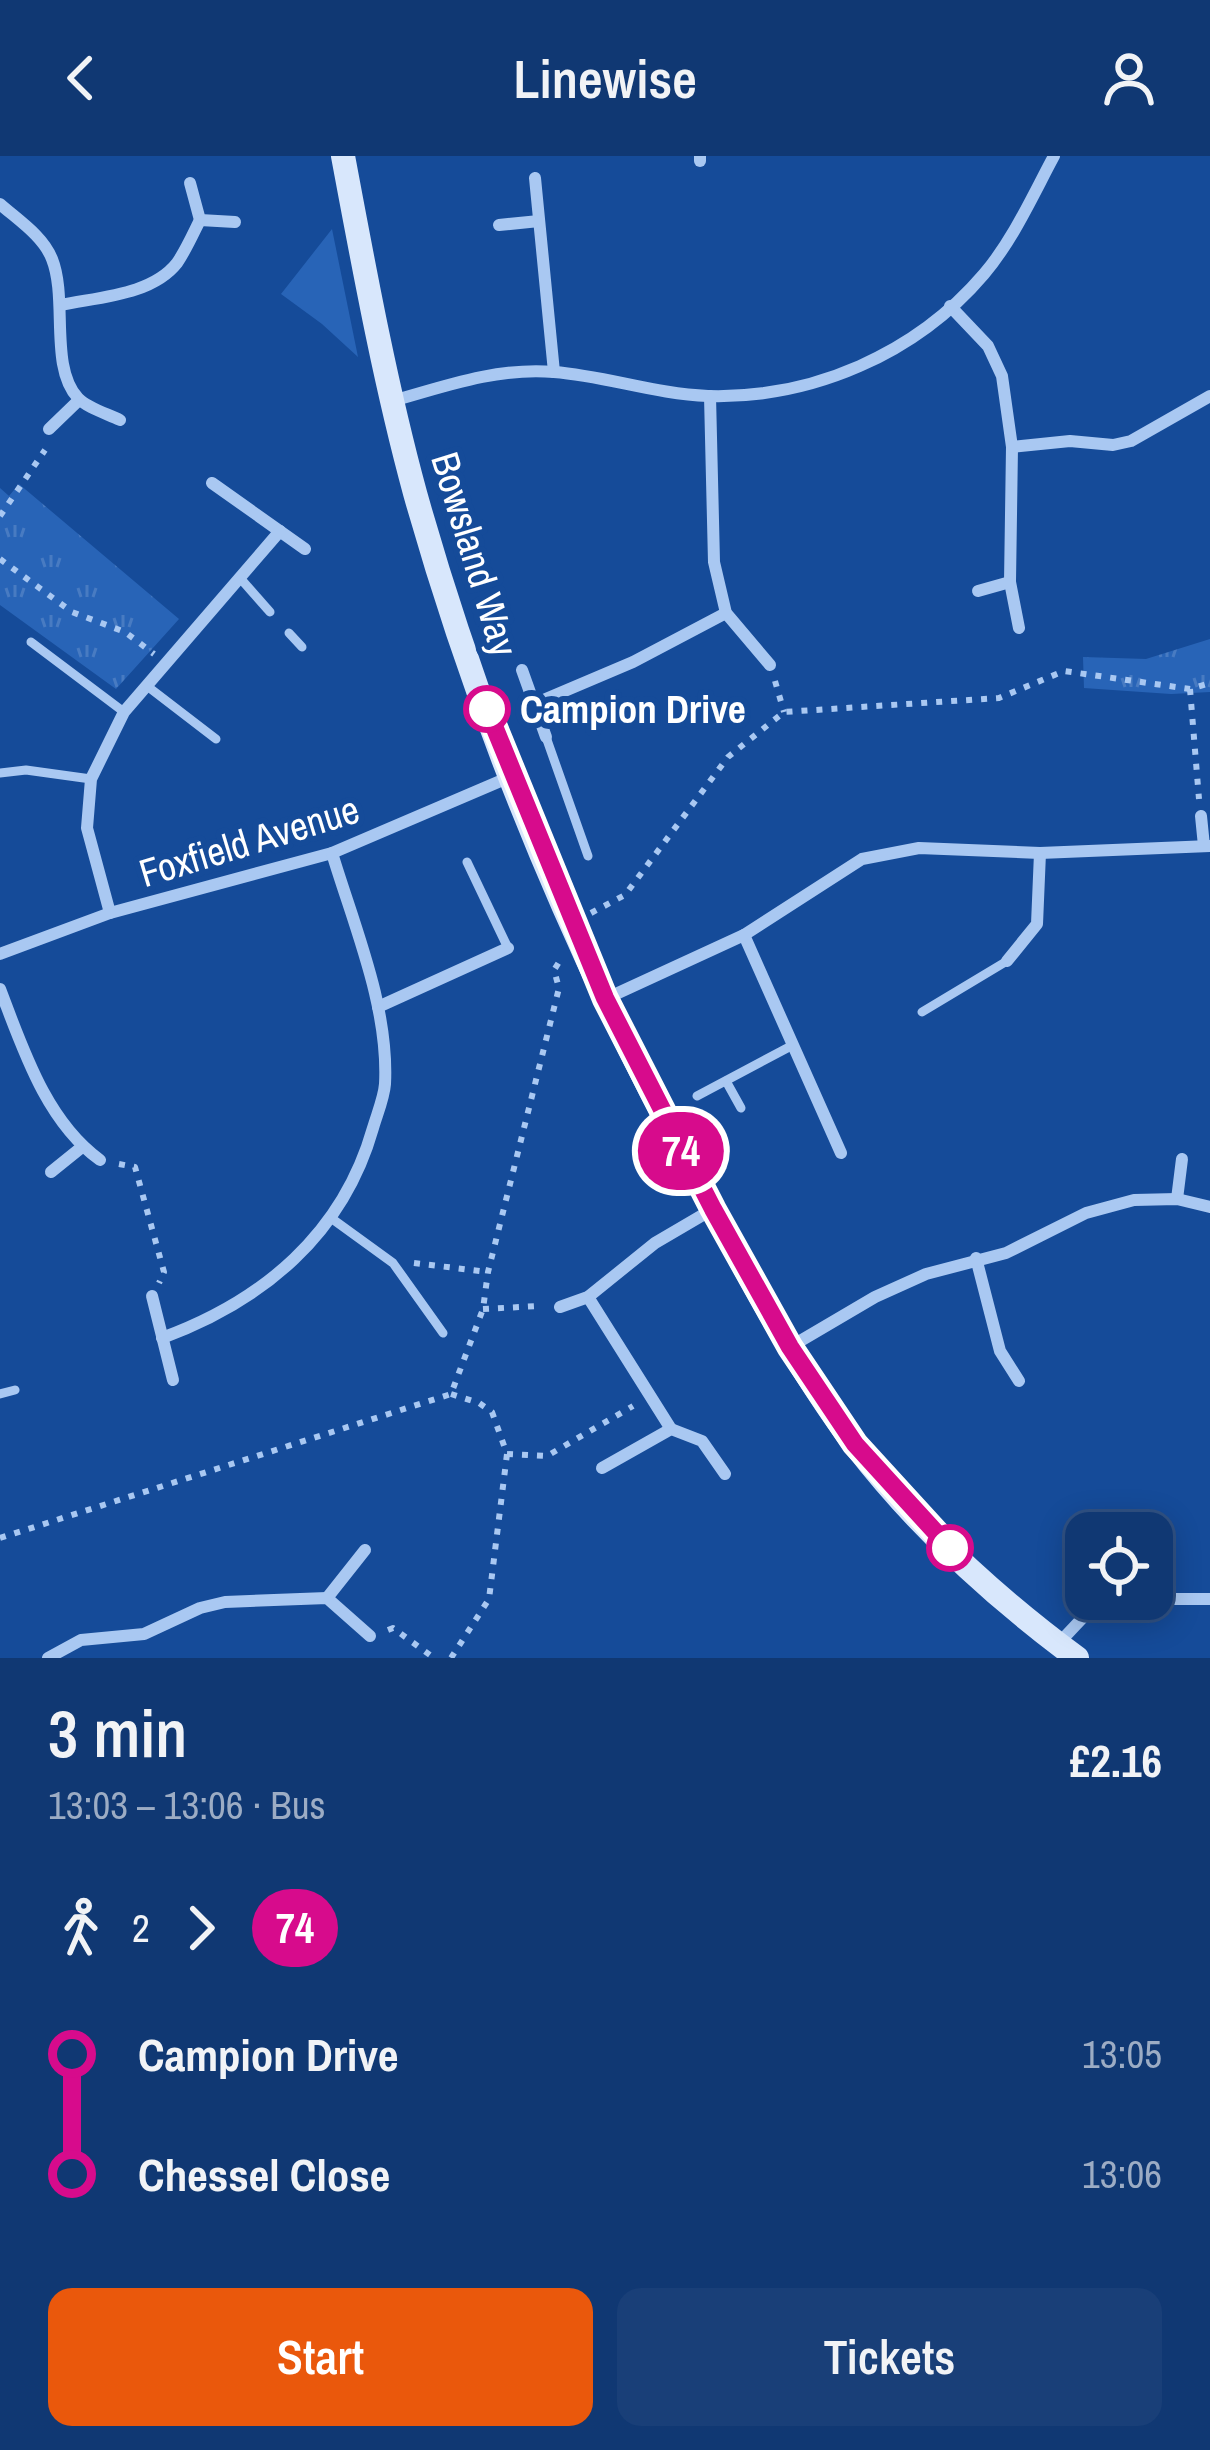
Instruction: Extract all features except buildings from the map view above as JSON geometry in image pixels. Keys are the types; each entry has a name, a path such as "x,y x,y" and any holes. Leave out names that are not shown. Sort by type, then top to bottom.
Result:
{"street":[{"name":"Bowsland Way","path":"343,156 392,401 448,599 512,776 605,998 790,1347 855,1444 1001,1599 1068,1651"},
{"path":"392,401 502,373 554,372 654,392 710,396 757,394 842,376 912,336 986,272 1054,156"},
{"path":"535,178 554,372"},
{"path":"61,305 141,287 160,279 178,262 200,220 190,183"},
{"path":"0,204 47,249 54,263 64,372 79,400 120,420"},
{"path":"200,220 236,222"},
{"path":"499,225 538,221"},
{"path":"950,306 988,346 1002,376 1012,447 1010,582 1018,628"},
{"path":"710,396 714,562 726,613 770,664"},
{"path":"49,429 79,400"},
{"path":"1012,447 1131,441 1208,400"},
{"path":"212,483 305,549"},
{"path":"110,914 87,828 91,779 124,712 280,531"},
{"path":"978,591 1010,582"},
{"path":"533,704 633,662 726,613"},
{"path":"522,670 546,737"},
{"name":"Foxfield Avenue","path":"0,954 110,914 332,853 512,776"},
{"path":"605,998 744,935 862,859 919,848 1040,853 1207,846 1201,817"},
{"path":"162,1338 203,1323 266,1286 295,1262 331,1218 365,1157 385,1086 377,1007 332,853"},
{"path":"1006,962 1037,924 1040,853"},
{"path":"744,935 842,1153"},
{"path":"377,1007 508,948"},
{"path":"0,989 34,1076 82,1147 100,1160"},
{"path":"51,1172 82,1147"},
{"path":"1177,1199 1182,1159"},
{"path":"790,1347 874,1297 926,1274 1006,1253 1086,1213 1134,1200 1177,1199 1210,1207"},
{"path":"560,1306 588,1297 655,1243 713,1209"},
{"path":"976,1258 1000,1351 1019,1382"},
{"path":"152,1297 173,1380"},
{"path":"588,1297 670,1429 703,1441 725,1474"},
{"path":"602,1468 670,1429"},
{"path":"327,1598 365,1550"},
{"path":"48,1658 81,1640 144,1634 200,1608 225,1602 327,1598 370,1636"},
{"path":"1068,1651 1090,1610 1108,1599 1210,1599"}],"lane":[{"path":"240,578 270,612"},
{"path":"289,633 302,647"},
{"path":"31,642 124,712"},
{"path":"147,686 216,739"},
{"path":"546,737 588,856"},
{"path":"0,773 26,770 91,779"},
{"path":"467,862 508,948"},
{"path":"922,1012 1006,962"},
{"path":"698,1096 793,1045"},
{"path":"726,1081 741,1108"},
{"path":"331,1218 393,1263 442,1333"},
{"path":"0,1394 15,1390"}],"path":[{"path":"0,516 45,451 49,429"},
{"path":"0,559 72,612 166,663"},
{"path":"770,664 784,712"},
{"path":"451,1394 483,1310 488,1272 560,988 554,970 562,961 551,933 625,895 728,757 784,712 999,698 1064,670 1190,689 1210,683"},
{"path":"1190,689 1201,817"},
{"path":"100,1160 135,1167 164,1273 152,1297"},
{"path":"410,1262 488,1272"},
{"path":"483,1310 560,1306"},
{"path":"0,1538 451,1394 492,1412 507,1454 489,1599 452,1658"},
{"path":"507,1454 547,1456 650,1395"},
{"path":"370,1636 393,1628 434,1658"}],"green space":[{"path":"332,229 358,357 281,294"},
{"path":"19,484 179,619 116,689 0,605 0,488 9,496"},
{"path":"1210,639 1210,692 1084,688 1083,657 1146,659"}],"bus line":[{"name":"74","path":"487,709 571,923 713,1209 790,1347 855,1444 950,1548"}],"place":[{"name":"Campion Drive","path":"487,709"}]}
